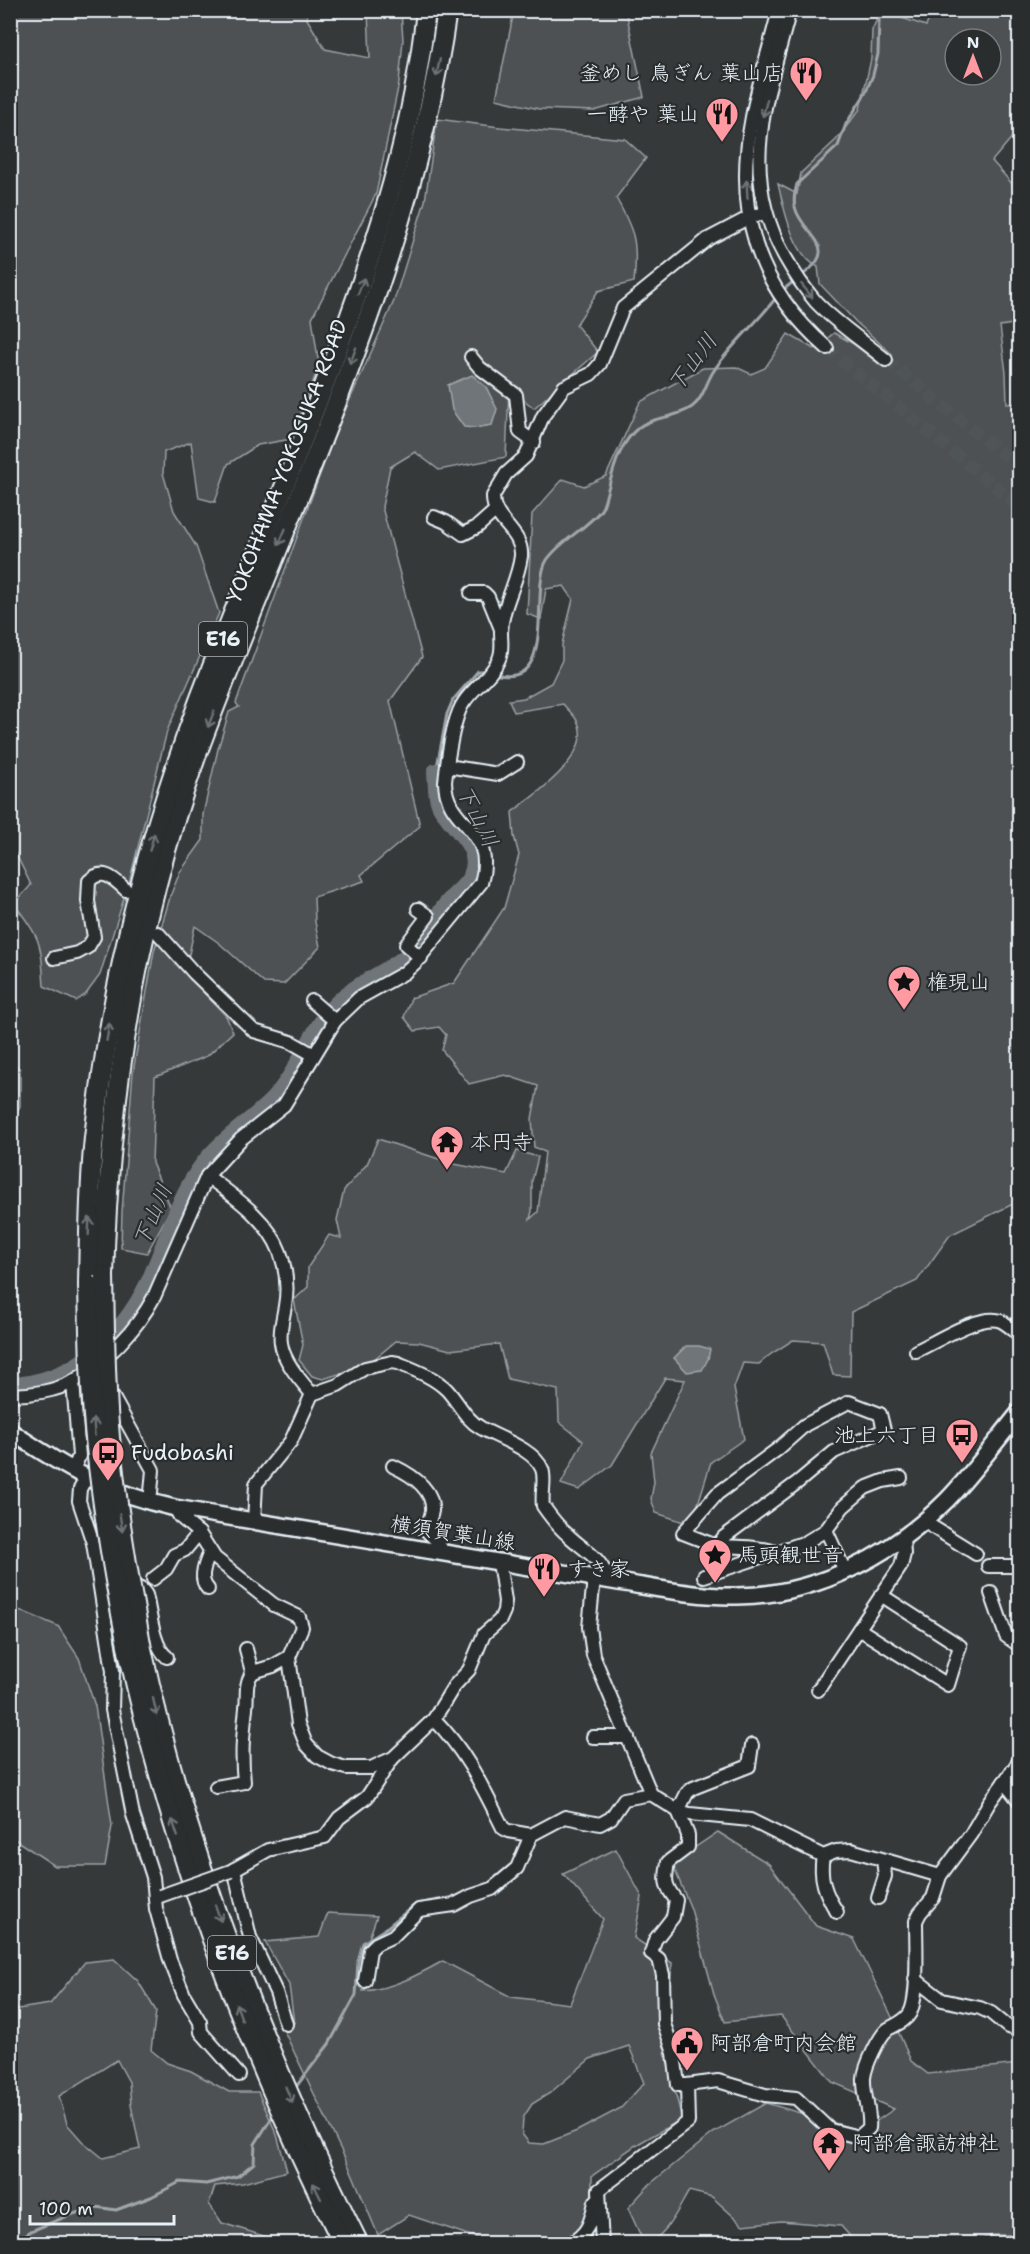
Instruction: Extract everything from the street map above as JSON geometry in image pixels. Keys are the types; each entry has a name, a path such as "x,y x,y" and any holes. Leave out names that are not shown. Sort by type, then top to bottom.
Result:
{"highway":[{"name":"YOKOHAMA YOKOSUKA ROAD","path":"343,2244 315,2187 243,2022 198,1900 159,1780 135,1650 118,1506 96,1280 91,1188 101,1080 122,957 163,803 199,699 307,432 365,275 389,198 410,117 422,51 426,10"},
{"name":"YOKOHAMA YOKOSUKA ROAD","path":"96,1280 118,1078 130,1005 152,904 171,833 196,759 268,570 313,463 382,278 427,124 447,10"},
{"name":"YOKOHAMA YOKOSUKA ROAD","path":"135,1650 212,1897 255,2016 297,2115 359,2244"}],"main road":[{"name":"横須賀葉山線","path":"10,1431 54,1461 80,1475 111,1490 150,1503 601,1580 693,1593 736,1596 774,1593 817,1582 864,1563 903,1538 948,1498 1020,1412"}],"street":[{"path":"779,10 748,139 746,176 750,218 759,255 772,284 793,316 827,348"},
{"path":"790,10 759,140 759,166 765,213 782,252 802,285 817,302 886,360"},
{"path":"10,1395 43,1391 73,1382 110,1352 144,1315 207,1176 241,1139 284,1105 330,1017 404,973 416,953 481,883 485,852 449,802 445,792 447,766 458,714 463,702 495,667 502,650 501,631 509,594 519,568 521,553 519,543 495,511 493,496 506,474 524,459 534,442 543,416 564,387 591,374 600,364 623,308 708,239 765,213"},
{"path":"471,357 480,368 516,395 520,432 534,442"},
{"path":"434,517 463,534 477,527 495,511"},
{"path":"471,593 480,592 488,597 501,631"},
{"path":"447,766 498,774 517,762"},
{"path":"54,958 77,953 88,947 94,937 88,901 89,881 94,876 102,874 111,876 126,890"},
{"path":"416,953 406,945 428,916 418,909"},
{"path":"158,933 194,973 254,1031 277,1037 312,1054"},
{"path":"312,1001 330,1017"},
{"path":"207,1176 249,1210 267,1230 280,1250 287,1289 280,1333 281,1345 297,1374 312,1394"},
{"path":"916,1351 974,1323 990,1320 1001,1322 1020,1336"},
{"path":"254,1522 256,1484 291,1441 312,1394 338,1385 365,1368 392,1362 398,1362 428,1376 447,1391 470,1420 519,1447 541,1467 543,1506 565,1533 593,1554 606,1571 601,1580 589,1627 590,1643 651,1794 678,1811 750,1820 823,1856 837,1851 851,1850 940,1876"},
{"path":"95,1364 153,1470 150,1503"},
{"path":"73,1382 80,1475 79,1501 93,1543 113,1671 112,1710 134,1815 153,1877 170,1960 184,1995 200,2022 201,2032 239,2075"},
{"path":"717,1545 723,1537 798,1482 834,1452 884,1430 880,1414 849,1402 819,1416 717,1494 683,1533 717,1545 775,1552"},
{"path":"393,1466 414,1476 421,1483 431,1503 432,1512 426,1530 439,1543 442,1552"},
{"path":"704,1576 806,1542 826,1530 843,1507 865,1488 883,1481 901,1478"},
{"path":"175,1508 180,1517 199,1533 210,1552 246,1585 274,1605 299,1617 302,1627 289,1657 298,1724 306,1744 317,1756 332,1764 358,1769 371,1768 393,1758"},
{"path":"923,1521 976,1554"},
{"path":"826,1530 845,1571"},
{"path":"153,1580 166,1569 174,1555 185,1550 199,1533"},
{"path":"818,1690 901,1566 904,1554 903,1538"},
{"path":"208,1589 202,1583 202,1579 210,1552"},
{"path":"157,1897 232,1870 268,1850 325,1837 339,1818 367,1797 393,1758 434,1719 454,1686 469,1670 484,1634 500,1620 505,1601 499,1562"},
{"path":"988,1566 1020,1566"},
{"path":"100,1587 143,1589 157,1644 163,1655 167,1657"},
{"path":"991,1593 1006,1636 1020,1646"},
{"path":"859,1629 948,1685 960,1646 881,1595"},
{"path":"216,1787 244,1782 241,1754 246,1686 253,1672 246,1649"},
{"path":"253,1672 273,1666 289,1657"},
{"path":"434,1719 453,1738 470,1763 503,1828 531,1835"},
{"path":"593,1737 628,1737"},
{"path":"752,1745 749,1767 693,1788 687,1793 678,1811 688,1835 688,1847 668,1862 665,1877 667,1888 676,1900 673,1917 655,1940 651,1953 659,1959 663,1975 664,2024 674,2053 678,2085 718,2081 765,2095 796,2098 830,2130 859,2137 869,2128 870,2115 864,2077 878,2042 886,2031 905,2020 911,2011 915,1979 916,1921 933,1898 940,1876 1020,1760"},
{"path":"1004,1782 1020,1802"},
{"path":"365,1981 370,1950 376,1944 393,1936 419,1910 454,1905 492,1889 517,1868 531,1835 565,1817 591,1823 606,1822 624,1798 651,1794"},
{"path":"823,1856 820,1869 826,1896 837,1912"},
{"path":"878,1898 885,1876 883,1860"},
{"path":"232,1870 250,1937 276,1992 286,2024"},
{"path":"915,1979 942,2000 980,2008 992,2013 1008,2027 1020,2030"},
{"path":"569,2244 580,2238 590,2227 599,2190 688,2122 687,2085"},
{"path":"599,2190 602,2244"}],"shaded area":[{"path":"11,11 307,11 307,19 325,49 370,58 368,11 401,11 403,40 399,83 376,194 312,318 319,366 291,439 258,445 228,464 215,502 199,498 191,442 164,452 163,473 174,511 196,546 219,613 167,731 130,879 100,975 86,994 76,1001 44,986 38,942 30,925 14,904 31,885 11,848"},
{"path":"514,11 626,11 644,97 594,111 539,109 496,99"},
{"path":"881,11 926,26 933,11 1019,11 1019,129 992,161 1014,186 1020,186 1019,323 1000,326 1007,404 1020,403 1019,1201 950,1235 917,1281 851,1312 850,1376 833,1375 823,1342 793,1340 759,1364 743,1363 734,1388 744,1439 711,1462 697,1507 687,1523 656,1513 651,1499 654,1482 651,1453 685,1380 665,1378 612,1465 579,1490 561,1484 583,1441 559,1422 558,1390 508,1379 499,1344 450,1350 419,1342 396,1341 367,1365 323,1379 312,1376 299,1360 303,1345 294,1300 308,1287 308,1267 329,1235 341,1238 337,1220 344,1190 367,1164 378,1139 454,1164 506,1174 517,1151 538,1157 532,1181 530,1219 538,1212 545,1152 534,1147 532,1119 538,1086 505,1075 469,1084 442,1050 446,1035 439,1027 415,1031 404,1017 411,998 454,983 504,908 519,855 514,836 512,812 560,772 578,745 580,732 576,719 563,704 514,712 509,700 524,698 551,683 562,660 562,644 573,599 564,586 546,589 541,619 527,614 532,514 563,479 584,486 606,476 640,402 703,368 736,367 751,374 765,368 788,334 814,349 834,333 877,357 892,354 856,322 820,284 818,267 809,261 796,242 778,184 797,194 801,173 836,140 860,109 871,59 872,30"},
{"path":"437,119 625,139 646,158 616,198 634,238 636,257 634,282 598,291 576,325 598,352 534,408 509,388 506,457 439,470 415,452 390,467 382,507 422,657 390,701 420,826 361,875 364,881 314,897 315,922 320,947 284,984 264,983 219,943 195,926 185,973 226,1016 233,1032 207,1056 155,1077 152,1163 171,1208 147,1253 121,1248 133,1072 154,951 180,872 203,840 203,814 229,712 239,707 236,703 336,431 394,301 425,201"},
{"path":"472,375 486,387 497,409 492,425 464,427 452,410 448,385"},
{"path":"11,1060 20,1069 20,1106 11,1124"},
{"path":"686,1346 710,1349 702,1370 687,1372 674,1358"},
{"path":"14,1608 58,1626 79,1658 95,1706 112,1826 105,1866 55,1866 11,1837 10,1610"},
{"path":"718,1832 769,1864 816,1926 854,1939 911,2061 928,2074 1018,2064 1013,2161 1019,2167 1019,2235 993,2235 971,2243 856,2243 841,2226 781,2221 743,2225 712,2197 689,2191 665,2230 652,2241 644,2243 628,2208 650,2184 713,2133 766,2103 862,2131 894,2109 832,2082 781,2016 725,2022 714,1994 691,1909 672,1863"},
{"path":"616,1849 642,1897 634,1938 672,1963 665,2052 682,2119 636,2145 592,2176 591,2243 492,2243 409,2215 378,2235 352,2173 284,2031 294,2023 289,1985 265,1942 319,1937 328,1913 377,1916 367,1944 363,1991 394,1984 443,1961 511,1997 570,2004 603,1919 563,1874","holes":["629,2046 644,2083 621,2108 577,2131 544,2144 529,2143 522,2134 523,2118 532,2104 550,2093 590,2059"]},
{"path":"114,1959 138,1981 156,2011 151,2050 167,2063 191,2071 229,2092 258,2092 277,2135 287,2171 243,2183 215,2186 209,2204 222,2223 286,2243 11,2243 11,2013 18,2009 50,2004 85,1962","holes":["117,2060 129,2082 140,2149 103,2158 82,2141 67,2124 59,2096"]}],"waterway":[{"name":"下山川","path":"801,276 813,266 819,257 820,249 795,207 797,184 838,146 846,124 865,94 878,54 877,10"},
{"name":"下山川","path":"783,290 793,282"},
{"name":"下山川","path":"495,674 515,675 528,667 535,653 542,574 547,560 559,546 601,510 615,464 632,434 644,424 678,414 696,404 720,362 775,299"},
{"name":"下山川","path":"436,772 447,714 453,700 478,671 486,671"},
{"name":"下山川","path":"10,1386 55,1377 75,1367 110,1339 125,1322 149,1283 179,1207 204,1164 220,1146 274,1099 292,1075 321,1024 340,1001 356,988 408,956 449,902 467,883 475,865 474,855 465,837 440,804 436,772"},
{"path":"295,2088 329,2044 356,1995 358,1961 363,1943 416,1904 455,1897 490,1883 507,1868"},
{"path":"12,2244 31,2231 96,2207 116,2210 151,2197 180,2182 206,2184 238,2176 254,2163 255,2144 274,2114"}],"tunnel":[{"path":"827,348 1020,507"},
{"path":"886,360 1020,468"}],"place":[{"name":"釜めし 鳥ぎん 葉山店","path":"806,102"},
{"name":"一酵や 葉山","path":"722,143"},
{"name":"権現山","path":"904,1011"},
{"name":"本円寺","path":"447,1171"},
{"name":"池上六丁目","path":"962,1464"},
{"name":"Fudobashi","path":"108,1482"},
{"name":"馬頭観世音","path":"715,1584"},
{"name":"すき家","path":"544,1598"},
{"name":"阿部倉町内会館","path":"687,2072"},
{"name":"阿部倉諏訪神社","path":"829,2172"}]}
